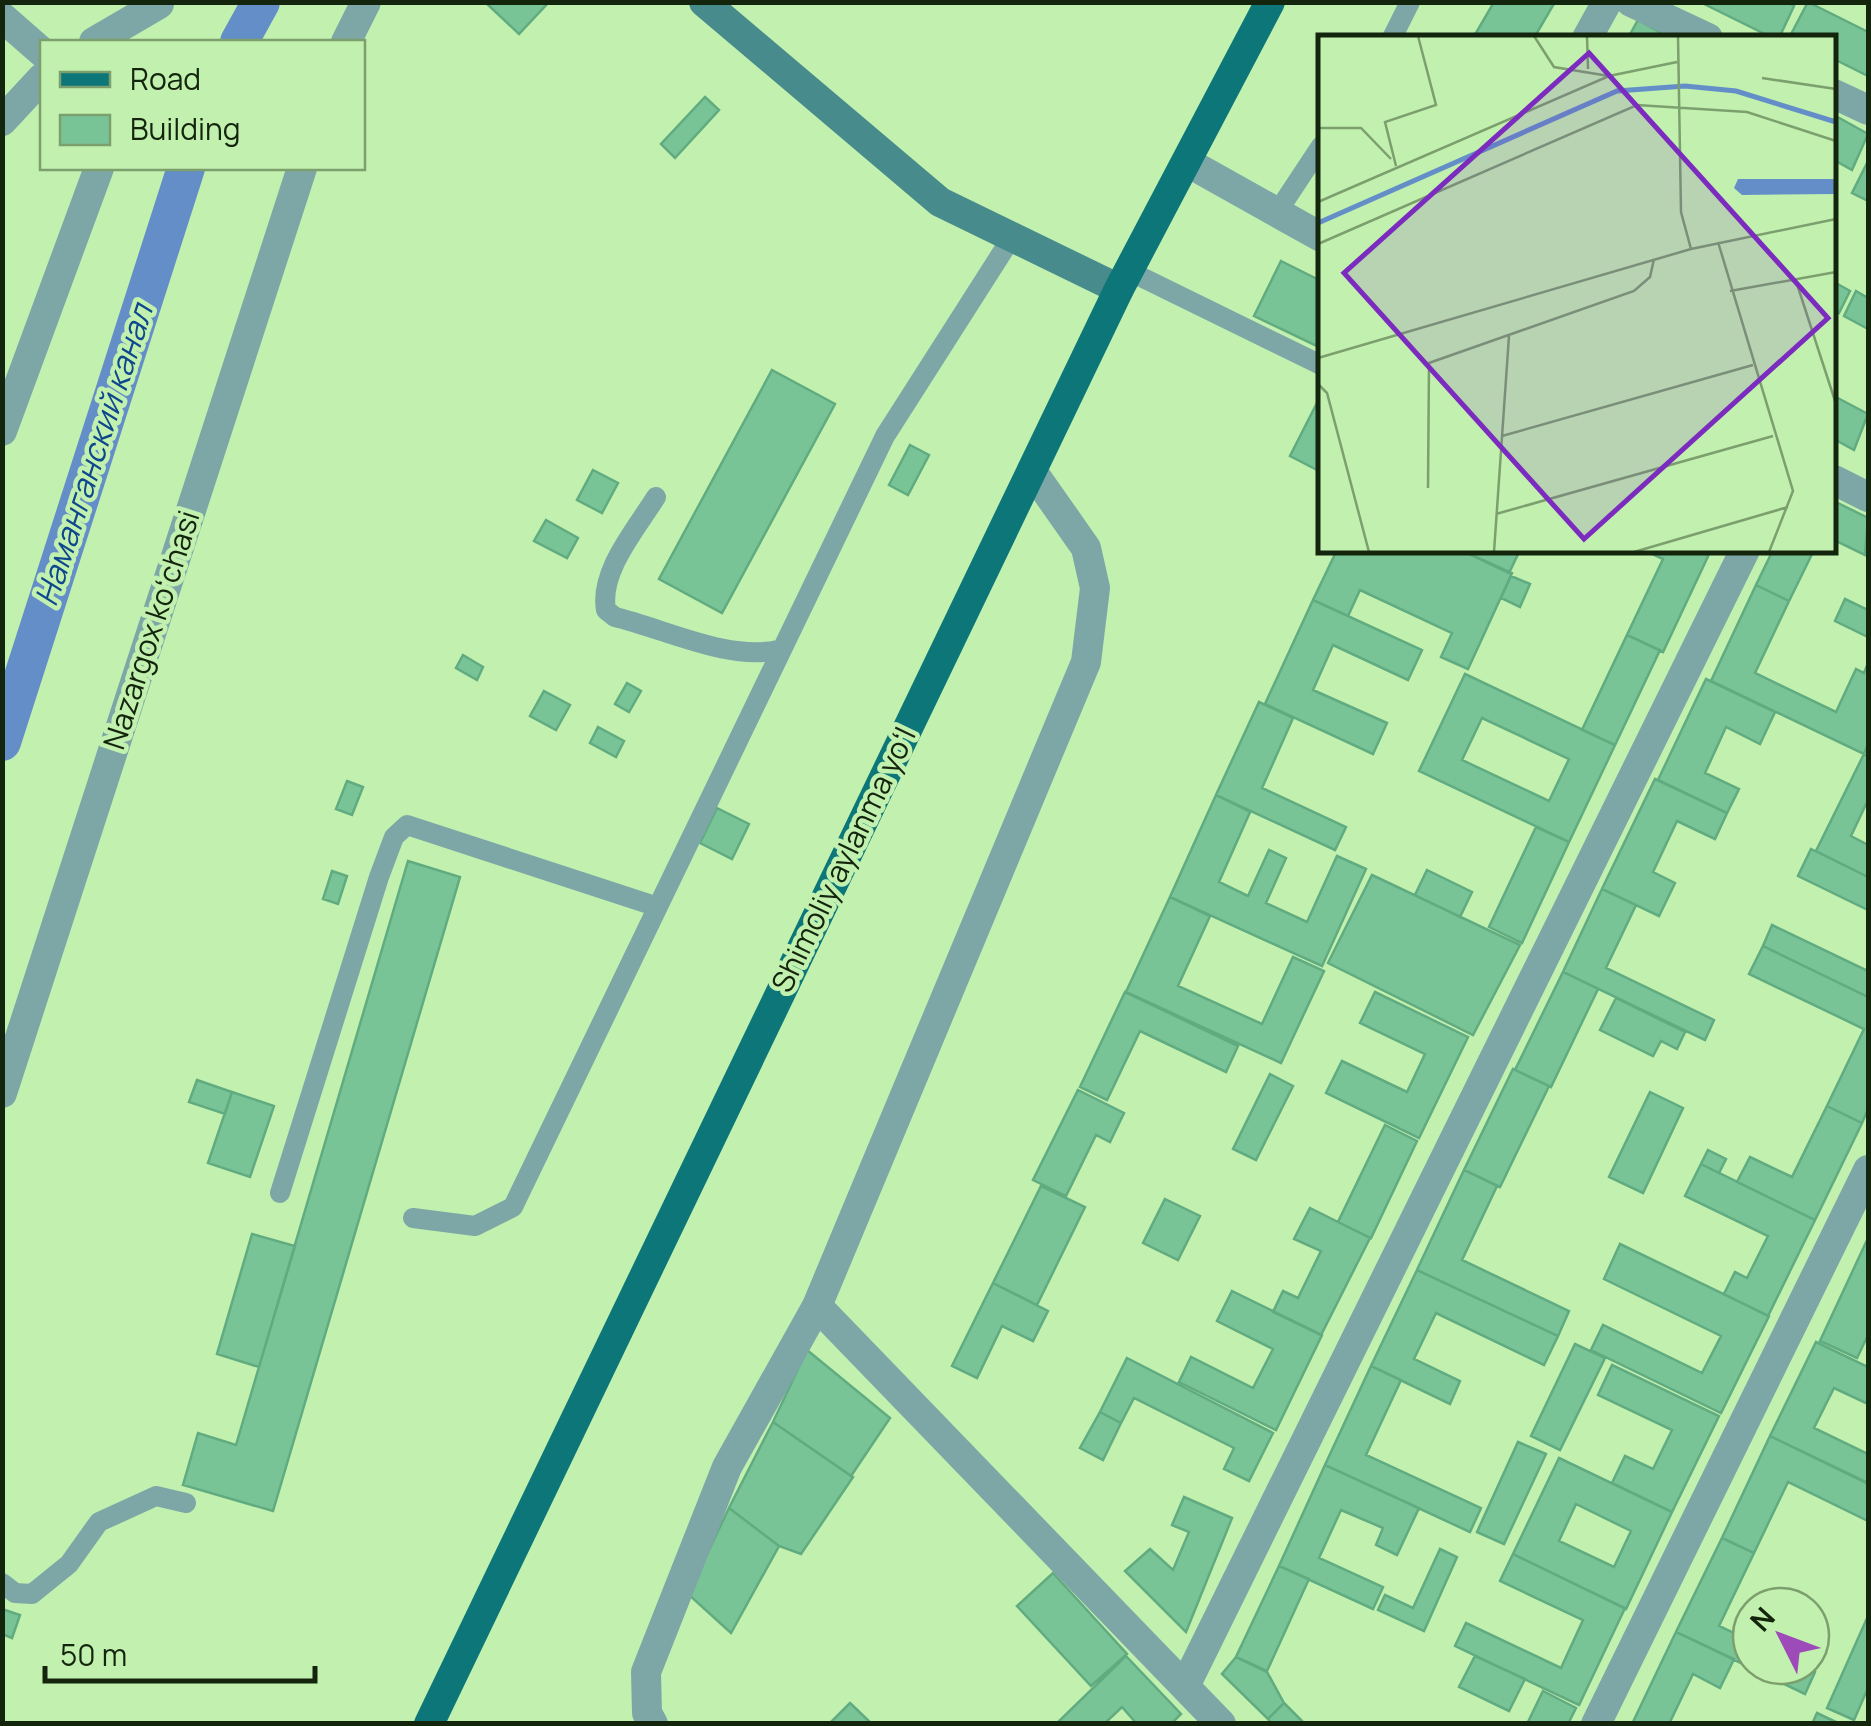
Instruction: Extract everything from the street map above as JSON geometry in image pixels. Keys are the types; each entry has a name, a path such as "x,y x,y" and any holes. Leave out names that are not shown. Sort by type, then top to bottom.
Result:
{"main road":[{"path":"704,2 940,202 1012,236 1124,280"},
{"name":"Shimoliy aylanma yoʻl","path":"429,1724 1124,280 1270,2"}],"street":[{"path":"347,40 366,2"},
{"path":"1589,35 1607,2"},
{"path":"1630,2 1702,35"},
{"path":"97,40 160,3"},
{"path":"146,40 160,3"},
{"path":"2,17 40,50"},
{"path":"2,122 40,80"},
{"path":"1836,95 1868,110"},
{"path":"1187,162 1318,235"},
{"path":"2,431 98,170"},
{"name":"Nazargox koʻchasi","path":"2,1093 301,170"},
{"path":"653,1724 646,1712 646,1672 727,1468 817,1306 1086,662 1095,588 1086,548 1032,471"},
{"path":"1836,481 1868,497"},
{"path":"1185,1686 1744,552"},
{"path":"1596,1724 1868,1170"},
{"path":"817,1306 1222,1724"}],"lane":[{"path":"1394,35 1410,2"},
{"path":"1276,214 1318,151"},
{"path":"413,1218 475,1226 513,1207 778,650 885,436 1012,236"},
{"path":"1124,280 1318,363"},
{"path":"656,496 618,558 604,598 606,610 615,618 756,655 778,650"},
{"path":"280,1194 380,876 394,837 407,825 656,906"},
{"path":"2,1583 14,1593 32,1594 69,1564 99,1522 156,1496 186,1503"}],"building":[{"path":"485,2 549,2 519,34"},
{"path":"1494,2 1555,2 1536,35 1475,35"},
{"path":"1700,2 1787,2 1794,6 1780,35 1767,35"},
{"path":"1808,2 1868,32 1868,76 1836,60 1836,35 1791,35"},
{"path":"1638,20 1665,35 1630,35"},
{"path":"705,97 719,110 675,158 661,144"},
{"path":"1836,116 1868,134 1852,170 1836,161"},
{"path":"1868,161 1868,201 1852,193"},
{"path":"1281,261 1318,280 1318,347 1254,316"},
{"path":"1836,283 1850,291 1839,313 1836,311"},
{"path":"1856,291 1868,298 1868,329 1844,316"},
{"path":"772,370 835,404 722,613 659,579"},
{"path":"1836,397 1868,414 1854,450 1836,440"},
{"path":"1318,401 1318,470 1290,456"},
{"path":"910,445 929,455 908,495 889,485"},
{"path":"593,470 618,483 602,513 577,500"},
{"path":"1836,502 1868,518 1865,555 1836,541"},
{"path":"546,520 578,538 567,558 534,541"},
{"path":"1336,552 1465,552 1512,573 1468,669 1441,657 1452,633 1360,590 1348,616 1313,600"},
{"path":"1465,552 1519,552 1509,573"},
{"path":"1648,552 1710,552 1663,652 1627,635 1663,559"},
{"path":"1772,552 1813,552 1789,601 1756,585"},
{"path":"1511,576 1530,584 1520,607 1501,598"},
{"path":"1756,585 1789,601 1755,673 1836,712 1856,669 1864,673 1868,663 1868,744 1864,754 1711,681"},
{"path":"1845,599 1868,610 1868,637 1835,621"},
{"path":"1313,600 1422,650 1408,680 1333,645 1313,690 1387,723 1373,754 1265,704"},
{"path":"1627,635 1660,650 1615,745 1582,730"},
{"path":"463,655 483,667 477,680 456,668"},
{"path":"1465,674 1615,745 1569,842 1419,771","holes":["1482,718 1569,759 1549,801 1462,760"]},
{"path":"1706,679 1775,712 1760,744 1726,727 1705,773 1739,789 1727,813 1658,780"},
{"path":"627,683 641,691 629,712 615,704"},
{"path":"544,691 570,705 556,730 530,716"},
{"path":"1259,702 1293,718 1262,788 1346,827 1335,850 1216,795"},
{"path":"598,727 624,741 616,757 590,743"},
{"path":"1864,754 1868,757 1868,800 1851,836 1868,845 1868,877 1816,851"},
{"path":"1655,779 1727,813 1715,839 1677,821 1653,872 1675,883 1659,916 1602,889"},
{"path":"347,781 363,787 352,815 336,809"},
{"path":"1216,795 1250,812 1219,882 1248,896 1269,850 1286,858 1266,903 1307,922 1337,856 1366,869 1322,966 1170,897"},
{"path":"717,808 749,824 732,859 700,843"},
{"path":"1536,827 1569,842 1522,943 1489,927"},
{"path":"1811,849 1868,877 1868,910 1798,876"},
{"path":"408,861 460,877 273,1511 183,1485 198,1433 236,1445"},
{"path":"1427,870 1472,892 1460,917 1415,895"},
{"path":"332,871 347,876 338,904 323,899"},
{"path":"1372,875 1520,945 1473,1035 1328,963"},
{"path":"1602,889 1636,905 1606,968 1714,1020 1705,1040 1563,972"},
{"path":"1170,897 1210,916 1178,986 1262,1024 1293,957 1324,971 1281,1063 1126,992"},
{"path":"1772,925 1868,971 1868,997 1763,946"},
{"path":"1763,946 1868,997 1868,1109 1862,1123 1827,1106 1864,1029 1749,974"},
{"path":"1563,972 1598,989 1551,1087 1515,1070"},
{"path":"1125,992 1238,1046 1226,1072 1140,1031 1107,1100 1080,1087"},
{"path":"1375,992 1468,1037 1419,1138 1326,1093 1342,1061 1407,1092 1425,1054 1360,1023"},
{"path":"1616,998 1685,1032 1677,1049 1661,1041 1653,1056 1600,1030"},
{"path":"1513,1069 1549,1086 1500,1187 1464,1170"},
{"path":"1270,1074 1293,1086 1256,1160 1233,1149"},
{"path":"197,1080 232,1092 225,1114 189,1102"},
{"path":"1078,1090 1124,1113 1110,1142 1096,1135 1066,1196 1033,1180"},
{"path":"232,1092 274,1106 250,1177 208,1163"},
{"path":"1650,1092 1683,1108 1643,1193 1609,1177"},
{"path":"1827,1106 1862,1123 1815,1220 1737,1182 1750,1157 1792,1177"},
{"path":"1385,1125 1417,1141 1371,1238 1338,1222"},
{"path":"1708,1150 1726,1159 1719,1173 1701,1164"},
{"path":"1701,1164 1815,1220 1768,1316 1724,1294 1735,1272 1747,1278 1768,1236 1685,1196"},
{"path":"1464,1170 1497,1186 1462,1260 1569,1311 1558,1336 1417,1270"},
{"path":"1041,1186 1085,1207 1037,1305 993,1283"},
{"path":"1165,1199 1200,1216 1178,1260 1143,1243"},
{"path":"1310,1208 1370,1238 1321,1335 1273,1312 1283,1291 1298,1298 1321,1251 1294,1239"},
{"path":"252,1234 295,1246 259,1367 217,1354"},
{"path":"1868,1238 1868,1335 1857,1358 1820,1341"},
{"path":"1620,1244 1769,1316 1721,1413 1591,1350 1603,1325 1702,1373 1721,1336 1604,1279"},
{"path":"1417,1270 1558,1336 1544,1365 1436,1313 1414,1359 1460,1381 1450,1404 1371,1366"},
{"path":"993,1283 1048,1311 1033,1341 1002,1326 977,1378 952,1366"},
{"path":"1232,1291 1322,1335 1276,1430 1179,1382 1191,1357 1253,1388 1273,1349 1217,1321"},
{"path":"1816,1342 1868,1367 1868,1404 1834,1388 1814,1428 1868,1454 1868,1483 1770,1436"},
{"path":"1575,1344 1605,1358 1560,1450 1531,1436"},
{"path":"807,1350 890,1418 851,1476 773,1422"},
{"path":"1127,1358 1273,1433 1249,1481 1224,1469 1234,1448 1134,1398 1121,1423 1100,1412"},
{"path":"1612,1365 1719,1416 1672,1512 1612,1483 1625,1456 1653,1469 1672,1430 1598,1395"},
{"path":"1371,1366 1401,1380 1366,1455 1481,1508 1470,1532 1325,1465"},
{"path":"1100,1412 1121,1423 1103,1460 1080,1448"},
{"path":"773,1422 853,1477 801,1554 779,1546 729,1508"},
{"path":"1770,1436 1868,1484 1868,1521 1788,1482 1754,1553 1722,1538"},
{"path":"1518,1442 1546,1454 1504,1544 1477,1532"},
{"path":"1559,1458 1672,1512 1626,1609 1513,1554","holes":["1576,1504 1631,1531 1614,1567 1559,1541"]},
{"path":"1325,1465 1419,1508 1397,1555 1376,1545 1383,1528 1341,1510 1319,1558 1383,1587 1373,1609 1279,1566"},
{"path":"1184,1497 1232,1518 1186,1632 1125,1571 1150,1549 1173,1570 1189,1532 1172,1525"},
{"path":"729,1508 779,1546 731,1633 688,1594"},
{"path":"1722,1538 1754,1553 1738,1586 1731,1586 1731,1601 1719,1626 1731,1632 1731,1658 1676,1632"},
{"path":"1440,1549 1457,1557 1424,1631 1378,1610 1385,1595 1413,1608"},
{"path":"1513,1554 1625,1608 1579,1705 1455,1646 1466,1623 1561,1668 1583,1620 1500,1581"},
{"path":"1279,1566 1309,1579 1267,1671 1236,1657"},
{"path":"1053,1573 1127,1654 1091,1686 1017,1606"},
{"path":"2,1609 20,1615 12,1638 2,1634"},
{"path":"1868,1616 1868,1688 1854,1720 1827,1708"},
{"path":"1676,1632 1731,1658 1720,1688 1693,1674 1669,1724 1632,1724"},
{"path":"1126,1656 1181,1714 1171,1724 1137,1724 1122,1707 1104,1724 1056,1724"},
{"path":"1475,1656 1525,1679 1509,1711 1459,1687"},
{"path":"1236,1657 1267,1672 1284,1703 1268,1719 1222,1674"},
{"path":"1788,1686 1809,1686 1805,1694"},
{"path":"1543,1691 1576,1708 1568,1724 1527,1724"},
{"path":"850,1703 872,1724 829,1724"},
{"path":"1284,1703 1305,1724 1272,1724 1268,1719"},
{"path":"1817,1713 1840,1724 1812,1724"}],"waterway":[{"name":"Наманганский канал","path":"240,40 261,2"},
{"name":"Наманганский канал","path":"2,742 185,170"}]}
